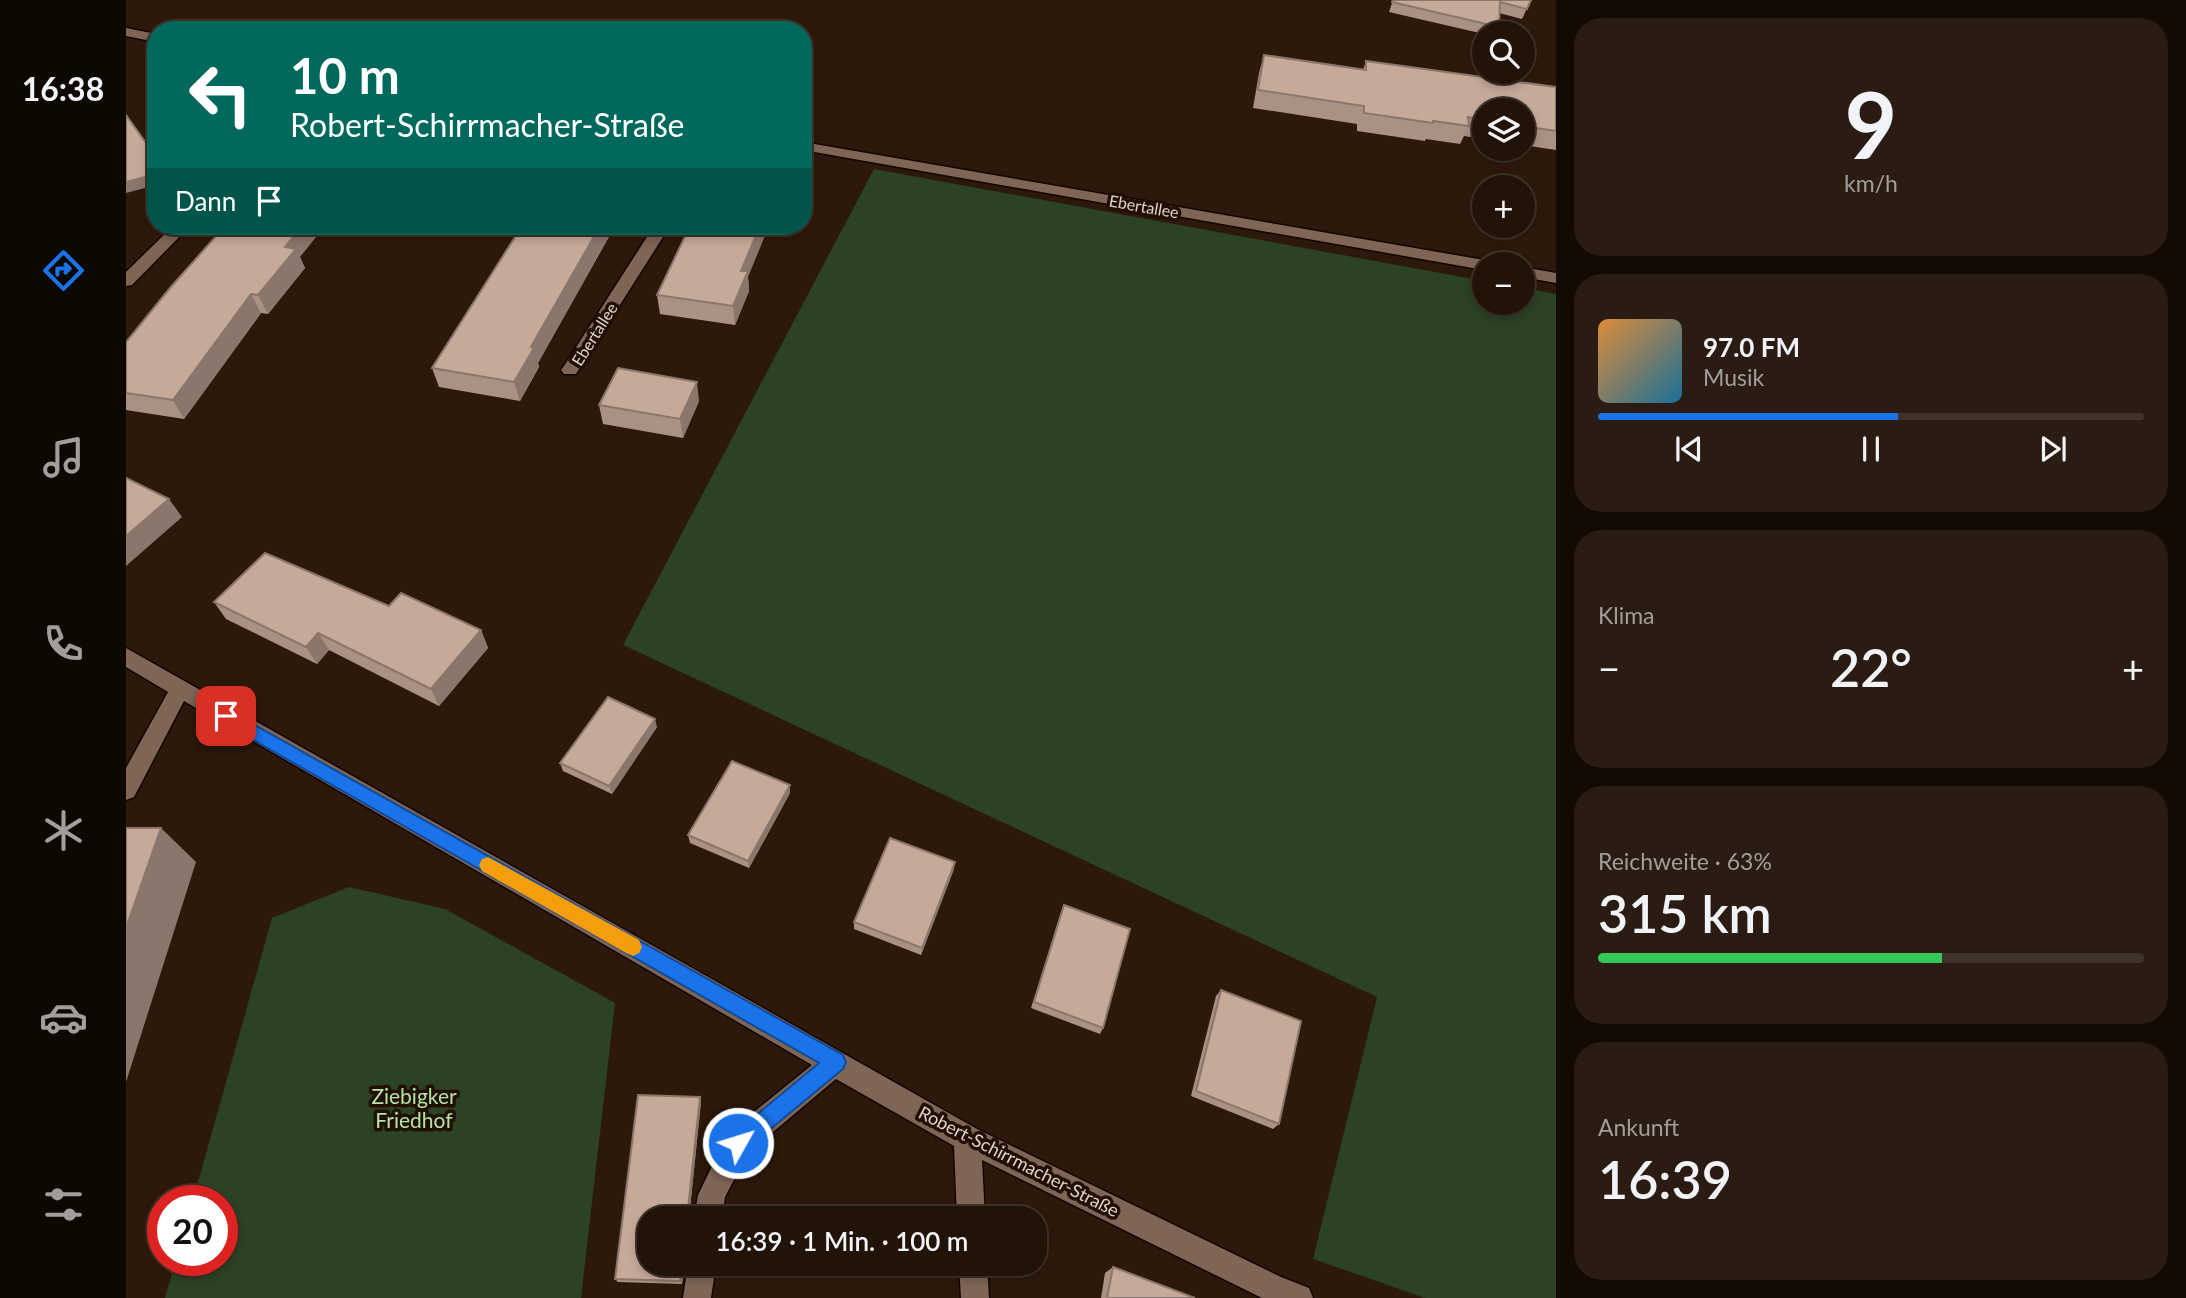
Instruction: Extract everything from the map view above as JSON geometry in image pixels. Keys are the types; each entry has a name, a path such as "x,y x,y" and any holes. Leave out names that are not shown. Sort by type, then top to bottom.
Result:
{"street":[{"path":"126,32 147,36"},
{"name":"Ebertallee","path":"812,148 1472,263"},
{"path":"126,281 173,235"},
{"name":"Ebertallee","path":"570,370 656,235"},
{"path":"1535,274 1556,278"},
{"name":"Robert-Schirrmacher-Straße","path":"126,657 967,1139 1262,1283 1299,1298"},
{"path":"126,790 180,689"},
{"path":"710,1206 712,1195 738,1143 836,1062"},
{"path":"967,1139 970,1206"},
{"path":"697,1296 700,1276"},
{"path":"974,1276 975,1298"}],"green space":[{"path":"874,169 1472,279 1472,315 1535,315 1535,290 1556,294 1556,1298 1425,1298 1313,1259 1377,997 623,645"},
{"name":"Ziebigker Friedhof","path":"349,887 445,909 615,1003 581,1298 165,1298 171,1276 238,1276 238,1185 197,1185 272,918"}],"building":[{"path":"1531,0 1527,9 1500,2 1499,21 1473,21 1392,2"},
{"path":"1264,55 1366,70 1366,61 1472,76 1472,84 1534,84 1556,87 1556,131 1535,128 1535,98 1472,98 1472,118 1468,117 1469,126 1364,113 1364,106 1258,90"},
{"path":"126,115 147,144 147,176 126,182"},
{"path":"217,235 295,235 285,247 296,249 258,295 251,294 173,400 126,393 126,342"},
{"path":"516,235 595,235 514,382 432,368"},
{"path":"686,235 756,235 741,271 748,271 733,306 657,295"},
{"path":"618,368 697,382 680,419 599,405"},
{"path":"126,478 169,499 126,536"},
{"path":"265,553 389,606 401,593 481,630 431,689 318,633 306,647 214,602"},
{"path":"608,697 655,719 609,786 560,763"},
{"path":"732,761 790,785 748,861 688,835"},
{"path":"126,828 161,828 126,928"},
{"path":"890,838 955,862 922,948 854,922"},
{"path":"1064,905 1130,929 1103,1028 1034,1002"},
{"path":"1221,990 1301,1021 1279,1124 1196,1091"},
{"path":"638,1095 700,1097 688,1206 637,1206 637,1276 681,1276 680,1281 615,1279"},
{"path":"1113,1267 1195,1298 1107,1298"}],"slow traffic":[{"path":"488,865 633,947"}],"route":[{"path":"226,716 836,1062 738,1143"}]}
